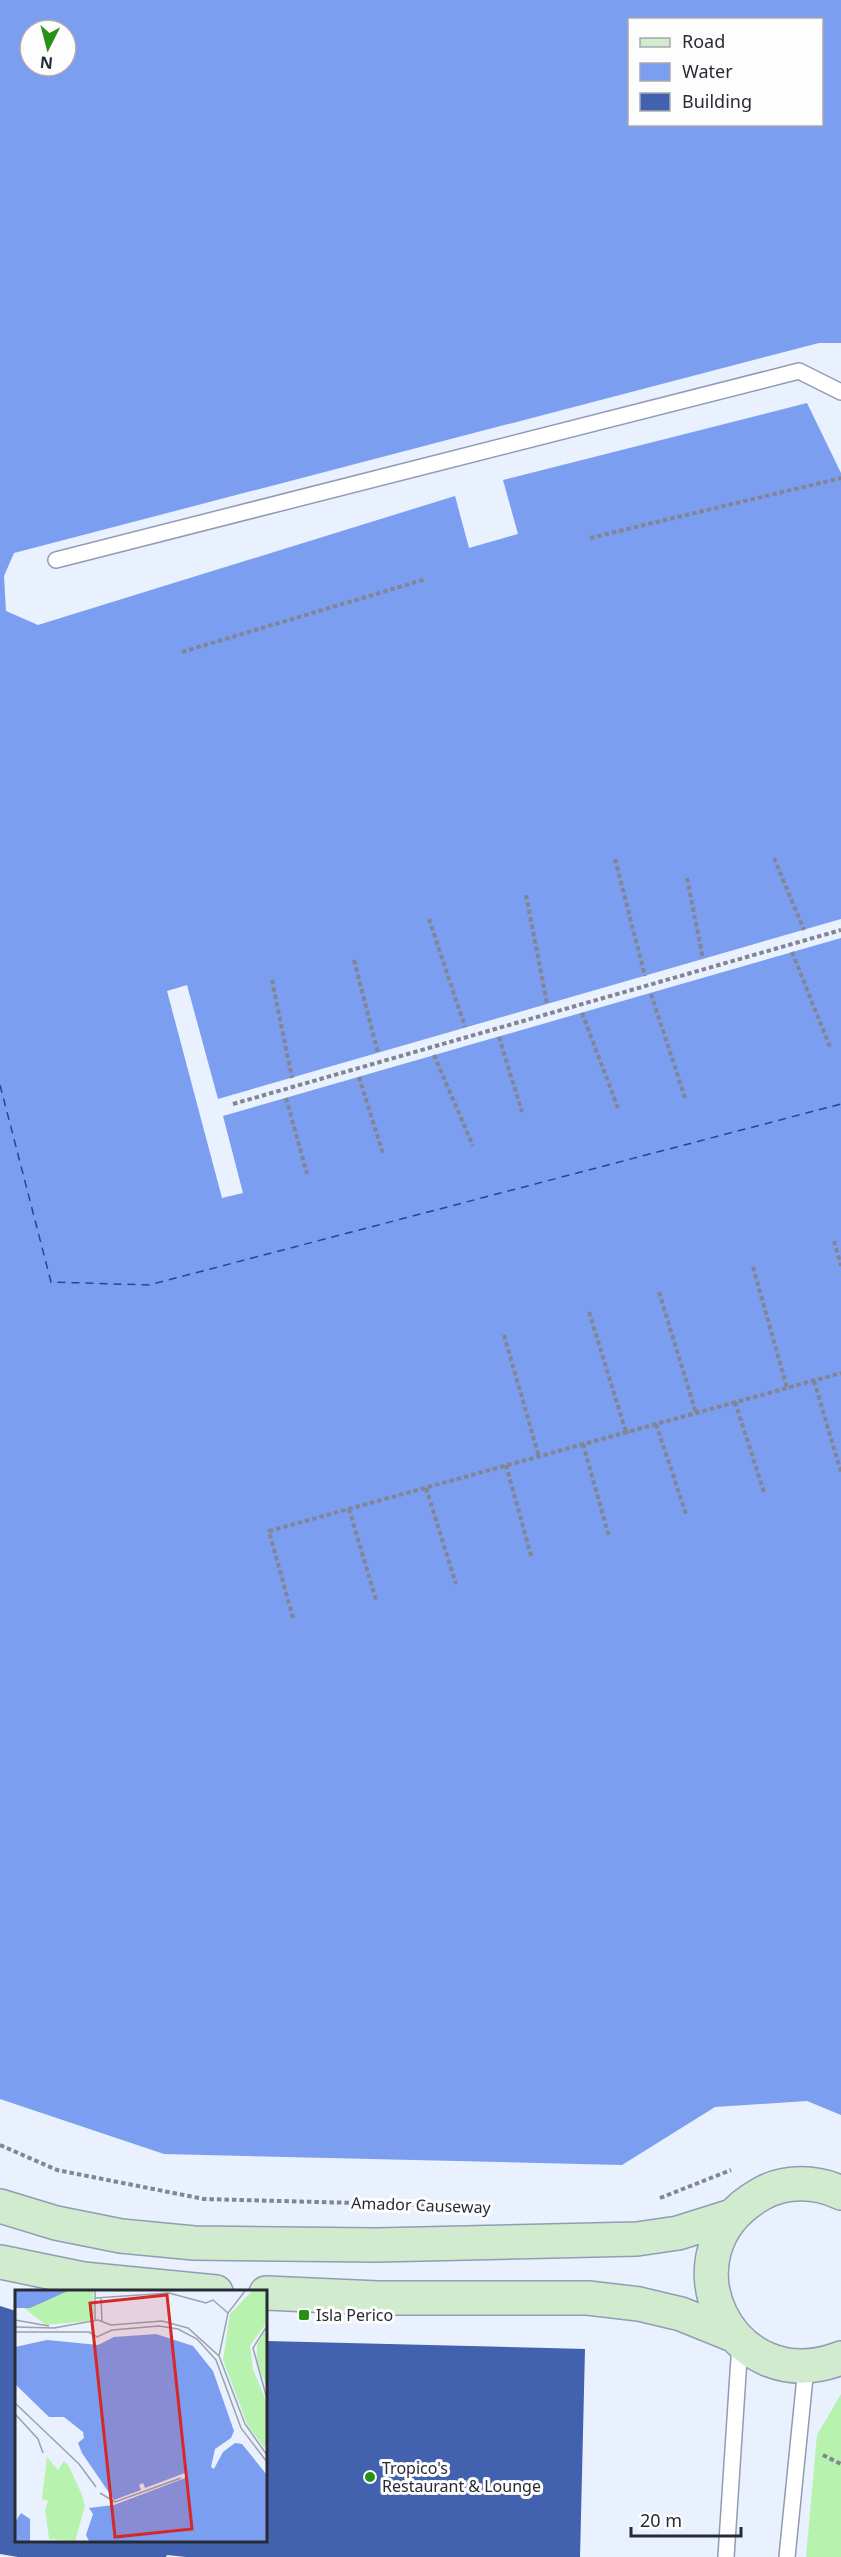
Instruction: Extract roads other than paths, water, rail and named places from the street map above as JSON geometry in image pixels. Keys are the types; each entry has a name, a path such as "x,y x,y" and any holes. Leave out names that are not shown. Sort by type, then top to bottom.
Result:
{"main road":[{"path":"736,2339 718,2313 711,2289 711,2262 718,2238 732,2216 748,2201 768,2190 789,2184 811,2184 841,2193"},
{"path":"0,2206 56,2223 121,2236 194,2243 377,2246 637,2239 678,2233 732,2216"},
{"path":"0,2262 83,2279 196,2290"},
{"path":"267,2294 378,2298 588,2298 639,2304 671,2312 736,2339 760,2357 782,2364 806,2367 827,2364 841,2358"}],"lane":[{"path":"56,560 799,371 841,392"},
{"path":"726,2557 736,2339"},
{"path":"787,2557 806,2367"}],"water":[{"path":"0,0 841,0 841,343 819,343 14,553 4,576 6,611 38,625 455,496 469,548 518,534 503,480 807,403 841,473 841,2115 807,2101 715,2107 622,2165 164,2154 0,2099"}],"place":[{"name":"Isla Perico","path":"304,2315"},
{"name":"Tropico's Restaurant & Lounge","path":"370,2477"}]}
